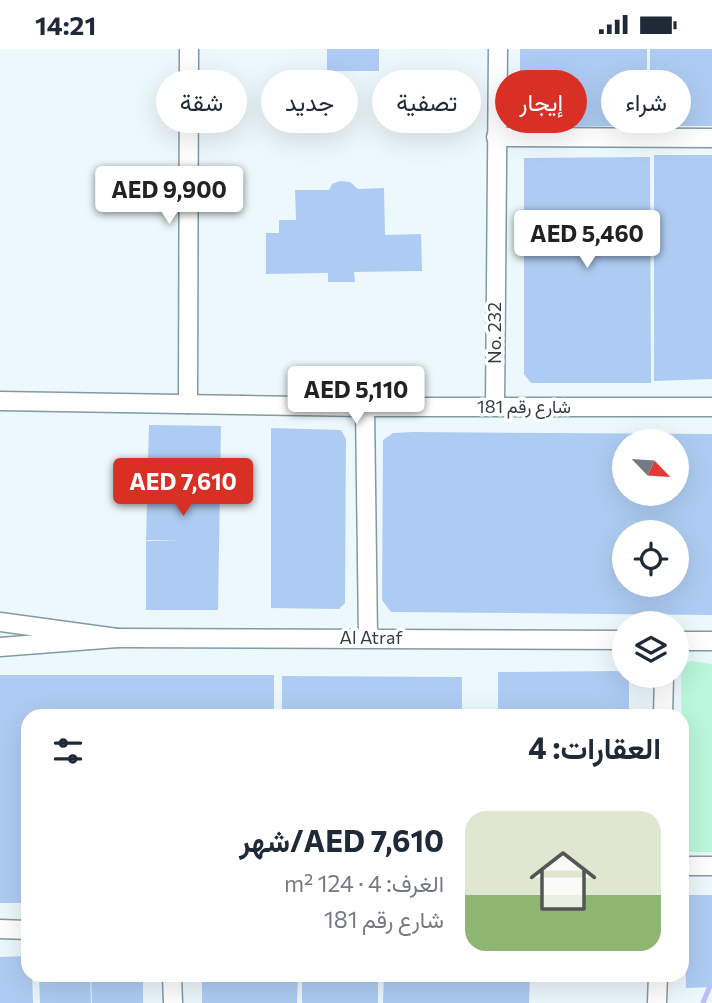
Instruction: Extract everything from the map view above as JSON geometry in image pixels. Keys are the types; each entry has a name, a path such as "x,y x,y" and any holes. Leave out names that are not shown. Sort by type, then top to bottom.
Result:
{"street":[{"path":"188,404 189,49"},
{"name":"No. 232","path":"495,406 498,49"},
{"path":"496,137 712,138"},
{"name":"شارع رقم 181","path":"0,401 365,407 712,407"},
{"path":"365,407 368,638"},
{"name":"Al Atraf","path":"0,622 117,638"},
{"name":"Al Atraf","path":"0,647 117,638 612,640"},
{"path":"689,641 712,641"},
{"path":"663,709 664,688"},
{"path":"689,866 712,866"},
{"path":"0,929 21,930"},
{"path":"172,982 173,1003"},
{"path":"657,1003 658,982"}],"green space":[{"path":"689,662 712,664 712,852 689,852 689,709 681,709 681,688 689,688"}],"building":[{"path":"327,49 379,49 379,70 327,70"},
{"path":"520,49 647,49 647,70 601,70 601,126 587,126 587,70 520,70"},
{"path":"650,49 712,49 712,126 691,126 691,70 650,70"},
{"path":"654,155 712,155 712,379 654,381"},
{"path":"650,157 651,383 531,383 524,374 524,158"},
{"path":"350,182 358,189 384,188 385,235 421,234 422,271 354,272 355,282 328,282 328,273 266,274 266,233 279,233 279,220 296,220 295,190 329,190 332,184"},
{"path":"149,425 221,426 218,610 146,610 146,541 181,541 146,540"},
{"path":"271,428 341,430 346,439 345,603 339,609 271,608"},
{"path":"413,432 612,433 612,506 690,506 690,434 712,434 712,615 689,615 689,611 612,611 612,614 391,612 382,600 383,440 393,433"},
{"path":"612,671 612,688 629,688 629,709 498,709 498,672"},
{"path":"0,675 274,675 274,709 21,709 21,903 0,903"},
{"path":"282,676 462,677 462,709 282,709"},
{"path":"689,895 712,895 712,987 686,988 686,982 689,982"},
{"path":"21,956 21,982 32,982 33,1003 0,1003 0,957"},
{"path":"39,982 90,982 91,1003 40,1003"},
{"path":"91,982 143,982 143,1003 92,1003"},
{"path":"202,982 298,982 297,1003 202,1003"},
{"path":"302,982 378,982 378,1003 302,1003"},
{"path":"384,982 530,982 529,1003 383,1003"}],"waterway":[{"path":"703,1003 712,981"}]}
